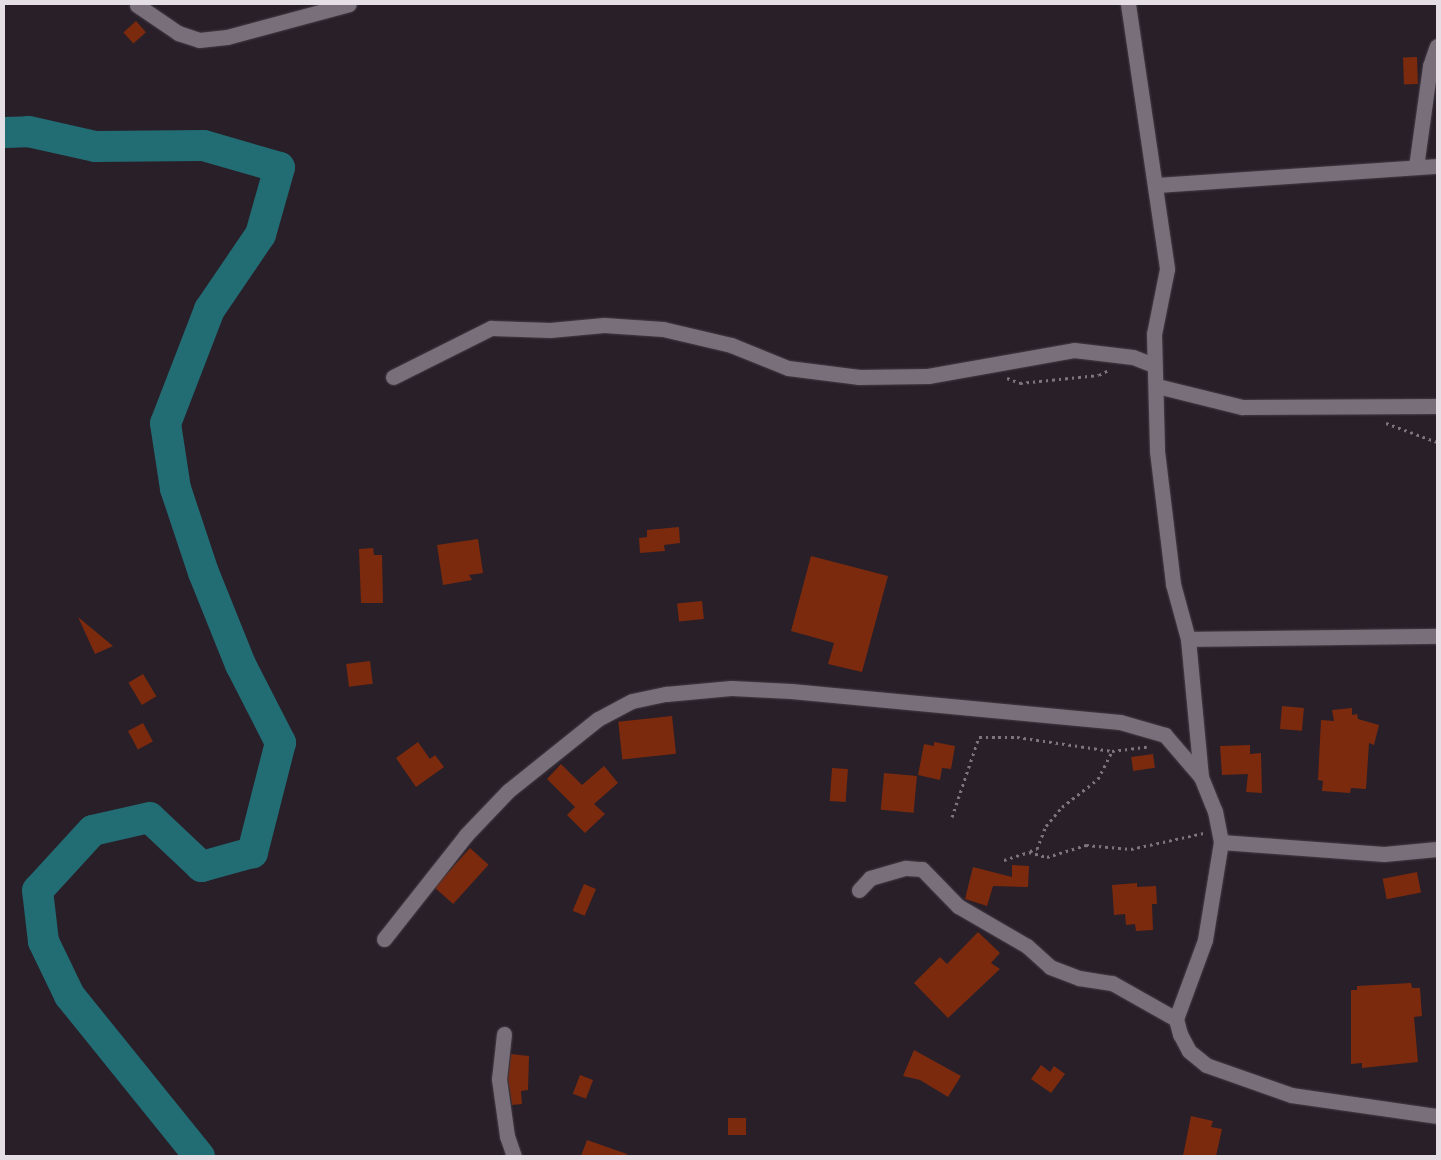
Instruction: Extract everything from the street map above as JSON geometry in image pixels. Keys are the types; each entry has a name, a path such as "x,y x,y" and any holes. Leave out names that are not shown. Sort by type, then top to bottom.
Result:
{"street":[{"path":"137,4 178,33 199,40 227,37 349,4"},
{"path":"1128,4 1157,185 1167,269 1154,334 1158,452 1173,584 1188,639 1201,777 1215,811 1220,837 1205,940 1176,1019"},
{"path":"1416,167 1430,66 1437,46"},
{"path":"1157,185 1437,166"},
{"path":"394,377 492,328 550,330 604,325 663,329 731,345 788,368 859,377 928,376 982,369 1028,356 1074,350 1133,356 1154,365"},
{"path":"1157,386 1242,407 1437,406"},
{"path":"1188,639 1437,636"},
{"path":"384,939 466,835 508,791 598,719 632,701 666,694 732,688 791,691 1120,722 1165,735 1201,777"},
{"path":"1220,837 1384,854 1437,849"},
{"path":"859,890 870,878 906,868 922,869 958,906 1027,946 1050,967 1079,978 1112,983 1176,1019 1190,1051 1206,1064 1238,1078 1300,1097 1437,1116"},
{"path":"504,1034 499,1079 507,1136 514,1156"}],"path":[{"path":"982,369 1020,383 1099,375 1133,356"},
{"path":"1377,420 1437,442"},
{"path":"952,817 979,737 1017,737 1112,751 1154,746 1165,735"},
{"path":"1004,860 1037,850 1046,826 1062,807 1098,779 1112,751"},
{"path":"1029,852 1047,857 1086,845 1130,849 1184,835 1220,837"}],"building":[{"path":"136,21 146,32 133,44 123,32"},
{"path":"1403,57 1417,57 1418,84 1404,84"},
{"path":"679,527 680,543 664,545 665,551 640,553 639,538 647,537 647,530"},
{"path":"478,539 483,573 469,575 472,580 443,585 437,545"},
{"path":"373,548 374,555 382,555 383,603 361,603 359,549"},
{"path":"811,556 888,576 862,672 828,664 834,643 791,631"},
{"path":"702,601 704,619 679,622 677,604"},
{"path":"78,617 113,646 95,654"},
{"path":"370,661 373,684 349,687 346,664"},
{"path":"143,674 156,696 142,705 128,683"},
{"path":"1282,706 1304,708 1302,731 1280,729"},
{"path":"1352,708 1352,715 1357,714 1358,719 1379,725 1374,745 1369,743 1366,789 1351,788 1350,793 1322,791 1323,781 1318,780 1321,720 1334,721 1332,710"},
{"path":"672,716 676,754 622,759 618,722"},
{"path":"143,723 153,742 138,750 128,731"},
{"path":"418,742 430,759 435,755 444,767 416,787 396,758"},
{"path":"934,742 955,746 951,769 942,768 940,780 918,775 924,744 934,746"},
{"path":"1250,745 1250,754 1261,753 1262,793 1246,792 1248,774 1222,775 1220,746"},
{"path":"1153,754 1155,768 1133,771 1131,757"},
{"path":"561,764 582,785 604,766 618,783 594,804 605,814 585,833 567,815 575,807 547,779"},
{"path":"832,768 848,769 846,802 830,801"},
{"path":"884,773 917,776 914,813 881,810"},
{"path":"470,848 489,865 453,904 435,887"},
{"path":"1012,865 1029,866 1028,887 993,886 987,906 965,899 973,867 1012,877"},
{"path":"1417,872 1421,893 1387,899 1383,879"},
{"path":"1137,883 1137,887 1156,886 1157,904 1152,904 1153,930 1136,931 1135,924 1126,925 1125,914 1114,915 1112,885"},
{"path":"584,884 596,889 585,916 573,911"},
{"path":"978,932 1000,953 991,963 1000,969 948,1018 914,983 940,957 947,964"},
{"path":"1411,983 1412,988 1420,988 1422,1016 1414,1017 1418,1062 1362,1068 1362,1063 1351,1064 1351,990 1357,990 1357,986"},
{"path":"914,1050 961,1076 948,1097 920,1080 903,1076"},
{"path":"511,1054 529,1056 528,1090 521,1091 522,1104 512,1105 508,1079"},
{"path":"1041,1065 1050,1072 1054,1066 1065,1074 1051,1093 1031,1079"},
{"path":"580,1075 593,1080 586,1099 573,1094"},
{"path":"1191,1116 1213,1121 1211,1127 1222,1129 1216,1156 1183,1156"},
{"path":"728,1118 746,1118 746,1135 728,1135"},
{"path":"587,1140 627,1154 626,1156 581,1156"}],"waterway":[{"path":"4,132 28,131 95,146 203,145 279,167 260,234 209,309 165,423 175,488 203,572 240,664 280,742 252,852 201,866 149,817 92,830 37,890 43,941 69,995 199,1156"}]}
